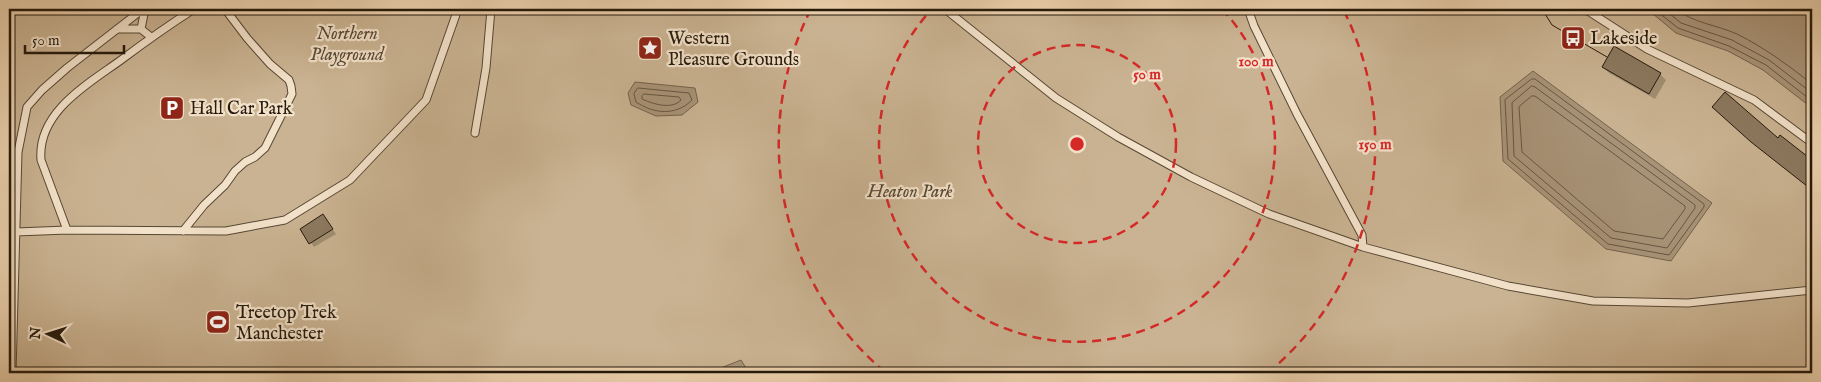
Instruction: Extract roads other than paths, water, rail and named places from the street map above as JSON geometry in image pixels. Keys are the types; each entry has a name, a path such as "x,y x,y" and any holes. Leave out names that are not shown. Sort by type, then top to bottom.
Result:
{"lane":[{"path":"12,373 18,152 21,128 27,107 42,90 67,68 144,9"},
{"path":"141,29 144,9"},
{"path":"67,230 41,160 40,149 48,128 58,112 81,88 151,37 194,9"},
{"path":"183,231 235,172 245,162 255,157 265,148 292,94 292,86 288,80 270,64 225,9"},
{"path":"16,232 67,230 226,231 285,220 350,180 426,100 458,9"},
{"path":"475,132 486,68 491,9"},
{"path":"945,9 1056,98 1118,138 1190,177 1269,214 1363,246 1508,286 1593,301 1688,303 1812,290"},
{"path":"1248,9 1254,26 1297,114 1362,235 1363,246"},
{"path":"1585,9 1646,49 1754,100 1812,143"},
{"path":"117,29 141,29 151,37"}],"water":[{"path":"1647,9 1812,9 1812,108 1763,70 1728,51 1676,33"},
{"path":"1533,71 1712,203 1671,261 1606,249 1503,161 1500,97"},
{"path":"635,82 695,88 698,102 682,115 656,116 631,105 628,93"},
{"path":"741,360 749,373 708,373"}],"tram line":[{"path":"1542,9 1552,25 1607,57"}],"place":[{"name":"Lakeside","path":"1573,38"},
{"name":"Western Pleasure Grounds","path":"650,48"},
{"name":"Hall Car Park","path":"172,108"},
{"name":"Treetop Trek Manchester","path":"218,322"}],"park label":[{"name":"Northern Playground","path":"347,43"},
{"name":"Heaton Park","path":"910,191"}]}
